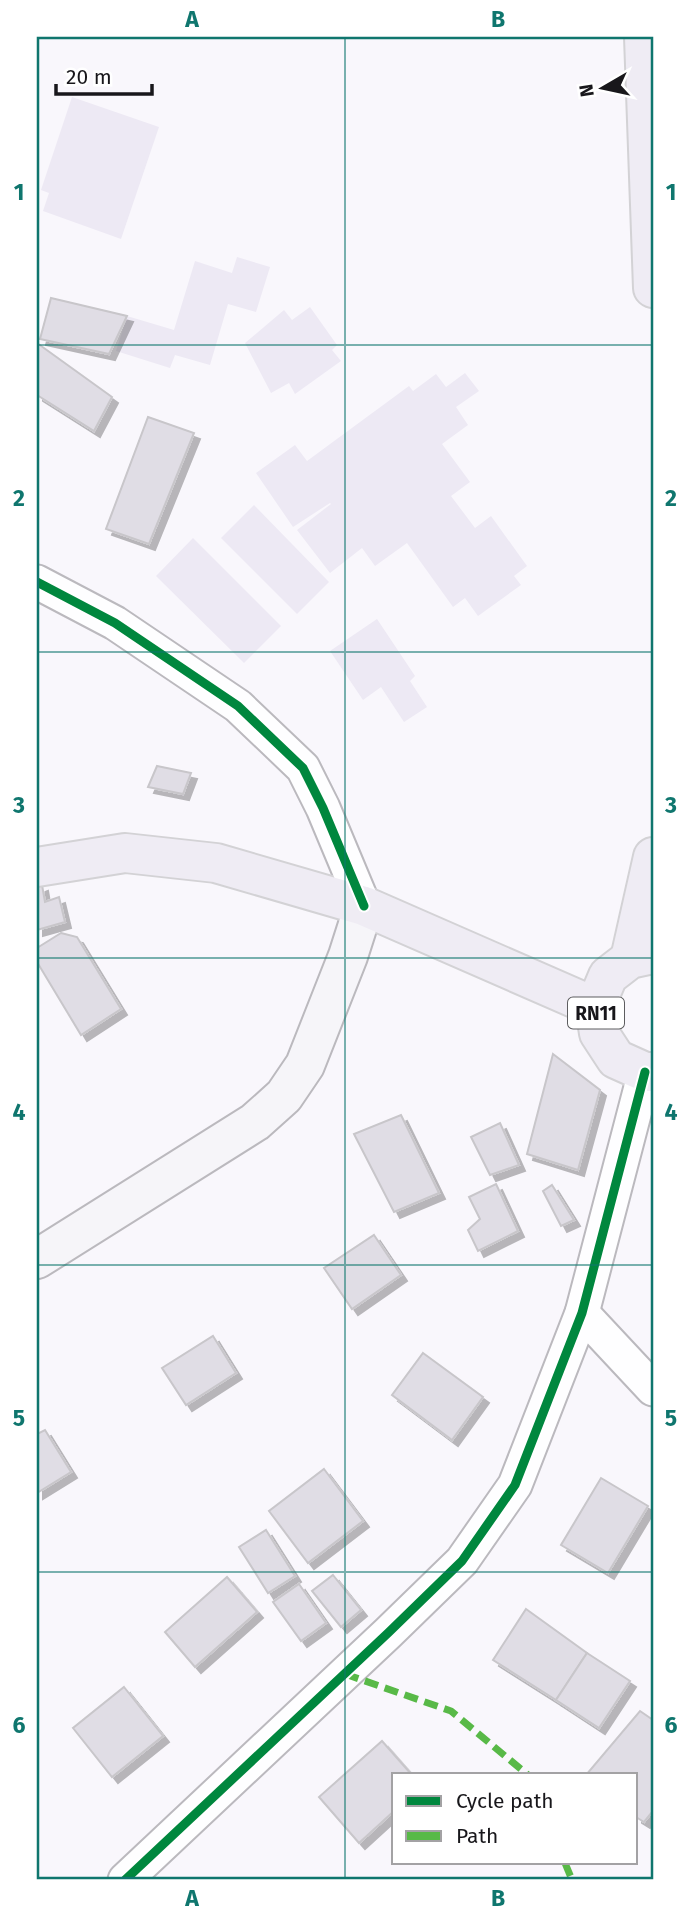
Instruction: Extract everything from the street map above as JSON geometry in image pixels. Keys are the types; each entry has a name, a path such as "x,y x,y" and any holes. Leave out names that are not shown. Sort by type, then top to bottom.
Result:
{"main road":[{"path":"644,37 653,288"},
{"path":"37,867 125,853 216,863 364,906 595,1007"},
{"name":"RN11","path":"649,1072 616,1059 599,1033 595,1007 608,976 642,957 653,856"},
{"path":"37,1259 255,1122 284,1096 305,1065 348,956 364,906"}],"street":[{"path":"37,582 115,623 238,706 303,768 323,808 364,906"},
{"path":"125,1880 462,1561 515,1485 582,1313 649,1072"},
{"path":"582,1313 653,1390"}],"shaded area":[{"path":"72,97 159,127 121,239 43,211 49,193 41,190"},
{"path":"237,257 270,267 256,312 228,304 210,365 175,355 170,368 116,351 127,316 174,330 195,261 232,273"},
{"path":"310,307 337,345 332,350 341,361 295,394 289,383 271,393 245,343 284,310 292,320"},
{"path":"465,373 479,391 456,407 468,425 442,444 470,482 451,496 475,528 491,516 527,566 514,576 521,585 478,616 465,598 453,607 407,543 375,566 362,548 330,573 297,530 331,504 293,527 256,473 295,445 307,461 409,386 413,391 436,374 446,387"},
{"path":"254,505 329,582 297,614 221,538"},
{"path":"193,538 281,626 244,663 156,576"},
{"path":"377,619 415,676 410,681 427,707 404,722 381,687 363,700 330,651"}],"building":[{"path":"51,298 127,316 109,354 40,339"},
{"path":"37,343 112,397 94,431 37,395"},
{"path":"148,417 194,433 149,544 106,529"},
{"path":"157,766 191,773 183,794 148,787"},
{"path":"42,885 45,902 59,897 65,922 37,930 37,887"},
{"path":"61,933 77,937 121,1009 81,1035 37,962 37,948"},
{"path":"553,1054 600,1090 578,1170 527,1154"},
{"path":"401,1115 439,1193 394,1212 354,1134"},
{"path":"500,1123 519,1165 490,1175 471,1137"},
{"path":"496,1184 518,1231 478,1251 468,1230 480,1219 469,1197"},
{"path":"552,1185 574,1220 561,1226 543,1191"},
{"path":"374,1235 401,1275 352,1309 324,1268"},
{"path":"213,1336 236,1373 186,1405 162,1368"},
{"path":"423,1353 483,1397 452,1440 392,1395"},
{"path":"45,1430 71,1472 37,1493 37,1434"},
{"path":"324,1469 363,1521 308,1563 269,1511"},
{"path":"601,1478 648,1506 608,1573 561,1545"},
{"path":"266,1530 295,1576 268,1593 239,1547"},
{"path":"333,1575 361,1610 341,1627 312,1591"},
{"path":"227,1577 257,1612 195,1667 165,1632"},
{"path":"299,1584 326,1623 301,1641 273,1602"},
{"path":"526,1609 587,1653 556,1700 493,1660"},
{"path":"587,1653 630,1681 599,1728 556,1700"},
{"path":"124,1687 163,1736 112,1777 73,1728"},
{"path":"640,1711 653,1720 653,1811 644,1822 638,1818 638,1773 588,1773"},
{"path":"382,1741 410,1773 392,1773 392,1813 359,1843 319,1797"}],"marked path":[{"path":"345,1674 451,1711 526,1773"},
{"path":"565,1864 572,1880"}],"cycle path":[{"path":"37,582 115,623 238,706 303,768 323,808 364,906"},
{"path":"125,1880 462,1561 515,1485 582,1313 645,1072"}]}
